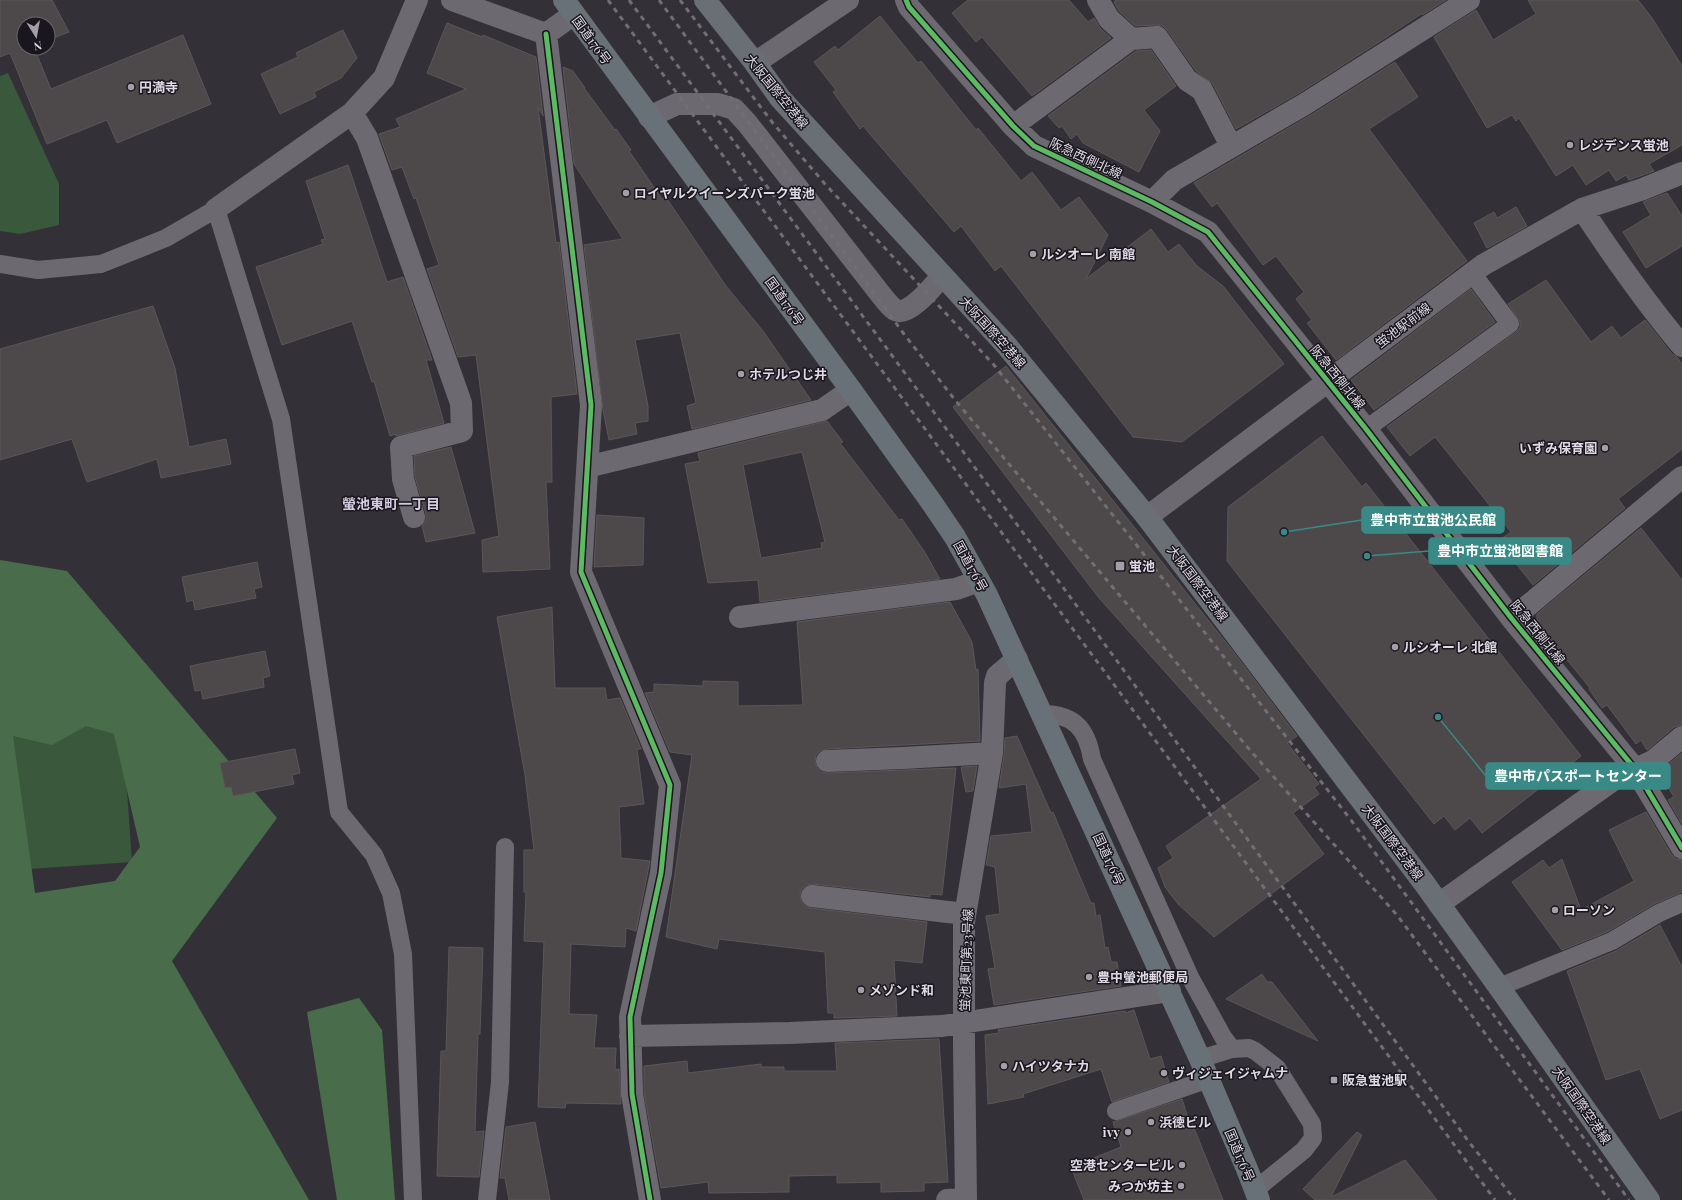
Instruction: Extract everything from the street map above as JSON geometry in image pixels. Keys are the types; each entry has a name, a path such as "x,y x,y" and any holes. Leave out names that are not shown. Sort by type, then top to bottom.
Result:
{"highway":[{"name":"国道176号","path":"569,7 851,390 955,537 987,595 1043,714 1170,991 1257,1195"}],"main road":[{"name":"大阪国際空港線","path":"705,0 755,63 780,98 1007,346 1147,517 1415,871 1500,987 1649,1200"}],"street":[{"path":"216,209 352,113 384,78 417,0"},
{"path":"452,0 546,34"},
{"path":"755,63 848,0"},
{"name":"阪急西側北線","path":"906,0 909,7 1013,126 1034,146 1152,202 1208,232 1366,429 1512,619 1635,769 1682,848"},
{"path":"1098,0 1109,19 1131,39"},
{"path":"1152,202 1174,180 1230,146 1305,104 1469,0"},
{"path":"569,7 546,34 591,404 581,572 670,785 661,873 630,1017 632,1094 650,1200"},
{"path":"1013,126 1131,39 1157,37 1187,80 1202,90 1230,146"},
{"path":"649,117 678,104 718,104 734,109 747,123 882,296 895,310 901,312 912,306 942,276"},
{"path":"352,113 367,138 461,403 462,431 401,447 403,479 414,517"},
{"name":"蛍池駅前線","path":"1147,517 1327,381 1490,261 1582,209 1682,173"},
{"path":"1582,209 1604,242 1682,346"},
{"path":"595,465 822,410 851,390"},
{"path":"1512,619 1682,477"},
{"path":"740,617 956,589 979,581"},
{"name":"蛍池東町第23号線","path":"960,1200 965,914 992,753 994,735 994,694 997,676 1017,659"},
{"path":"1439,904 1616,778 1652,761 1682,737"},
{"path":"827,761 992,753"},
{"path":"812,896 965,914"},
{"path":"630,1036 790,1033 942,1026 1170,991"}],"lane":[{"path":"0,264 38,270 101,264 166,238 216,209 281,419 339,812 374,855 391,893 403,954 413,1200"},
{"path":"1366,429 1510,324 1472,273"},
{"path":"1043,714 1055,714 1066,718 1076,724 1086,735 1092,759 1190,978 1223,1037 1232,1049"},
{"path":"487,1200 500,1082 505,846"},
{"path":"1500,987 1612,941 1659,913 1682,903"},
{"path":"1200,1059 1232,1049 1249,1048 1255,1051 1277,1068 1309,1118 1313,1130 1313,1138 1304,1150 1257,1195"},
{"path":"1116,1111 1209,1080"}],"green space":[{"path":"8,73 59,184 59,225 20,234 0,231 0,76"},
{"path":"0,560 67,571 277,818 172,961 309,1200 0,1200","holes":["86,726 114,734 140,847 115,881 35,893 13,736 52,745"]},
{"path":"121,706 132,862 14,870 3,715"},
{"path":"359,998 382,1030 395,1200 337,1200 307,1012"}],"building":[{"name":"円満寺","path":"0,0 52,0 69,32 56,37 56,16 16,16 16,56 37,56 51,89 183,35 211,104 117,143 107,120 47,144 10,53 0,57"},
{"path":"968,0 1069,0 1088,22 1094,18 1100,28 1111,38 1032,96 982,37 976,42 952,13"},
{"path":"1116,0 1446,0 1422,15 1421,14 1299,93 1236,129 1213,84 1196,71 1167,30 1163,26 1156,25 1135,26 1119,11 1114,2"},
{"path":"1528,0 1638,0 1652,18 1682,66 1682,145 1649,164 1654,171 1629,180 1626,175 1616,181 1609,170 1586,185 1573,165 1556,176 1519,118 1516,121 1512,115 1487,128 1434,37 1476,10 1493,40 1536,14"},
{"path":"880,16 918,63 921,61 976,130 978,128 1021,181 1032,172 1061,210 1079,197 1108,235 1086,279 1151,229 1168,252 1179,244 1197,266 1223,286 1284,364 1182,442 1133,437 1001,266 995,271 961,226 954,232 863,126 860,129 833,92 836,90 814,62 835,46 838,50"},
{"path":"447,23 482,37 483,35 536,57 543,116 538,107 556,243 559,242 577,394 551,397 552,482 546,482 550,569 483,572 482,540 499,536 476,355 458,357 427,269 439,265 416,198 414,199 402,167 392,170 379,134 400,127 396,119 466,89 427,73"},
{"path":"343,30 357,58 341,78 314,92 316,97 280,114 261,74 298,57 296,53"},
{"path":"1151,50 1176,86 1144,110 1160,131 1139,172 1083,143 1077,134 1071,139 1062,126 1059,128 1048,116 1136,51"},
{"path":"1395,62 1418,97 1369,129 1467,261 1336,360 1307,323 1312,320 1296,299 1304,292 1276,256 1263,265 1217,203 1212,207 1194,183 1311,115"},
{"path":"563,67 573,71 631,150 629,151 662,199 665,196 726,286 763,331 811,400 692,429 687,406 696,403 680,333 635,340 648,406 648,421 635,423 637,434 609,440 603,410 584,245 623,239 574,164"},
{"path":"348,165 387,282 403,277 432,360 426,360 444,423 396,436 396,434 390,436 374,381 372,382 352,321 282,345 256,267 323,244 321,240 325,239 306,181"},
{"path":"1667,193 1682,216 1682,246 1646,268 1623,232 1651,215 1643,202"},
{"path":"1516,207 1527,226 1487,248 1474,223 1494,212 1497,218"},
{"path":"1546,280 1591,342 1612,326 1621,338 1645,320 1672,354 1677,357 1682,364 1682,449 1618,499 1625,508 1533,585 1498,541 1511,532 1435,437 1410,456 1387,427 1516,332 1520,328 1520,322 1508,304"},
{"path":"1471,289 1495,322 1374,410 1351,380"},
{"path":"153,306 175,368 189,447 226,439 231,464 161,478 157,459 87,482 72,439 0,460 0,349"},
{"path":"1006,366 1232,650 1297,736 1287,743 1319,784 1314,787 1319,794 1293,813 1324,854 1214,937 1178,904 1165,887 1158,868 1173,858 1166,846 1261,779 1099,598 953,407"},
{"path":"827,421 843,442 840,443 899,520 902,519 924,551 940,579 760,602 758,580 708,583 685,464 700,461 698,453","holes":["802,452 825,542 821,543 822,548 761,558 743,465"]},
{"name":"ルシオーレ 北館","path":"1322,436 1362,487 1366,483 1581,756 1482,833 1470,818 1455,830 1444,816 1434,824 1227,561 1228,507"},
{"path":"451,447 475,533 426,542 422,526 426,520 426,514 415,477 414,456"},
{"path":"597,515 644,518 643,565 594,567"},
{"path":"1641,528 1682,580 1682,725 1674,727 1647,750 1641,740 1636,744 1607,705 1602,708 1589,689 1590,688 1537,623 1537,614"},
{"path":"257,562 262,587 254,589 256,598 195,610 193,600 187,602 182,577"},
{"path":"950,602 972,642 976,670 978,669 980,741 827,749 820,751 816,755 815,761 817,768 822,772 827,773 956,768 942,895 930,894 930,897 813,884 802,888 800,894 801,901 805,906 811,908 927,922 922,963 894,960 897,1016 834,1018 834,1013 828,1013 825,952 719,939 717,949 666,937 692,755 670,752 645,693 654,692 654,684 703,686 703,681 738,682 738,706 803,705 797,622"},
{"path":"552,607 555,688 605,688 607,700 620,698 641,749 637,749 644,804 619,807 621,858 650,861 636,931 626,928 625,947 571,944 569,1014 597,1015 594,1048 616,1048 615,1070 619,1069 621,1104 566,1103 565,1108 538,1107 544,942 524,941 526,892 524,892 524,850 534,850 525,775 497,617"},
{"path":"265,651 270,676 263,678 264,687 203,699 201,690 195,691 190,666"},
{"path":"1017,736 1051,813 1053,812 1091,903 1094,903 1096,916 1100,915 1105,948 1108,947 1111,962 1117,962 1121,986 994,1005 988,969 995,968 986,916 1000,914 995,867 986,865 991,836 1032,832 1026,784 999,788 1005,738"},
{"path":"295,749 300,773 292,775 294,784 233,796 231,787 225,788 220,763"},
{"path":"1682,753 1682,824 1668,800 1674,797 1659,772"},
{"path":"977,766 973,791 966,792 961,767"},
{"path":"1646,812 1671,854 1676,859 1682,860 1682,892 1654,904 1607,932 1562,950 1512,882 1543,860 1549,868 1562,859 1581,910 1634,881 1609,830"},
{"path":"1660,925 1682,967 1682,1110 1660,1119 1640,1069 1606,1080 1567,971 1616,951"},
{"path":"449,947 483,948 480,1034 478,1034 475,1132 484,1131 479,1177 437,1176 441,1051 446,1051"},
{"path":"1262,974 1267,982 1272,982 1318,1041 1226,999"},
{"path":"1134,1010 1150,1059 1161,1056 1169,1082 1112,1102 1101,1069 1023,1094 1024,1097 988,1104 985,1035 999,1033 998,1030 1125,1011 1125,1013"},
{"path":"939,1039 948,1182 924,1183 924,1191 881,1192 881,1182 837,1183 837,1175 789,1176 789,1192 709,1193 708,1182 661,1188 644,1093 644,1066 687,1061 688,1073 761,1064 761,1067 784,1067 784,1071 837,1071 835,1043"},
{"path":"1182,1099 1190,1124 1192,1123 1223,1200 1084,1200 1071,1167 1121,1147 1113,1122"},
{"path":"535,1122 550,1200 509,1200 505,1178 500,1178 506,1127"},
{"path":"1357,1132 1362,1135 1331,1197 1405,1160 1437,1200 1315,1200 1303,1189"}],"railway":[{"path":"608,0 1495,1200"},
{"path":"629,0 1027,538 1469,1142 1515,1200"},
{"path":"659,0 904,334 955,400 1255,756 1397,915 1609,1200"},
{"path":"680,0 772,122 825,184 994,365 1142,552 1351,820 1629,1200"}],"cycle path":[{"path":"906,0 909,7 1013,126 1034,146 1152,202 1208,232 1366,429 1512,619 1635,769 1682,848"},
{"path":"546,34 591,405 581,572 670,785 661,873 630,1017 632,1094 650,1200"}],"place":[{"name":"円満寺","path":"131,87"},
{"name":"レジデンス蛍池","path":"1570,145"},
{"name":"ロイヤルクイーンズパーク蛍池","path":"626,193"},
{"name":"ルシオーレ 南館","path":"1033,254"},
{"name":"ホテルつじ井","path":"741,374"},
{"name":"いずみ保育園","path":"1605,448"},
{"name":"豊中市立蛍池公民館","path":"1284,532"},
{"name":"豊中市立蛍池図書館","path":"1367,556"},
{"name":"蛍池","path":"1120,566"},
{"name":"ルシオーレ 北館","path":"1395,647"},
{"name":"豊中市パスポートセンター","path":"1438,717"},
{"name":"ローソン","path":"1555,910"},
{"name":"豊中螢池郵便局","path":"1089,977"},
{"name":"メゾンド和","path":"861,990"},
{"name":"ハイツタナカ","path":"1004,1066"},
{"name":"ヴィジェイジャムナ","path":"1164,1073"},
{"name":"阪急蛍池駅","path":"1334,1080"},
{"name":"浜徳ビル","path":"1151,1122"},
{"name":"ivy","path":"1128,1132"},
{"name":"空港センタービル","path":"1182,1165"},
{"name":"みつか坊主","path":"1181,1186"}],"district":[{"name":"螢池東町一丁目","path":"391,504"}]}
